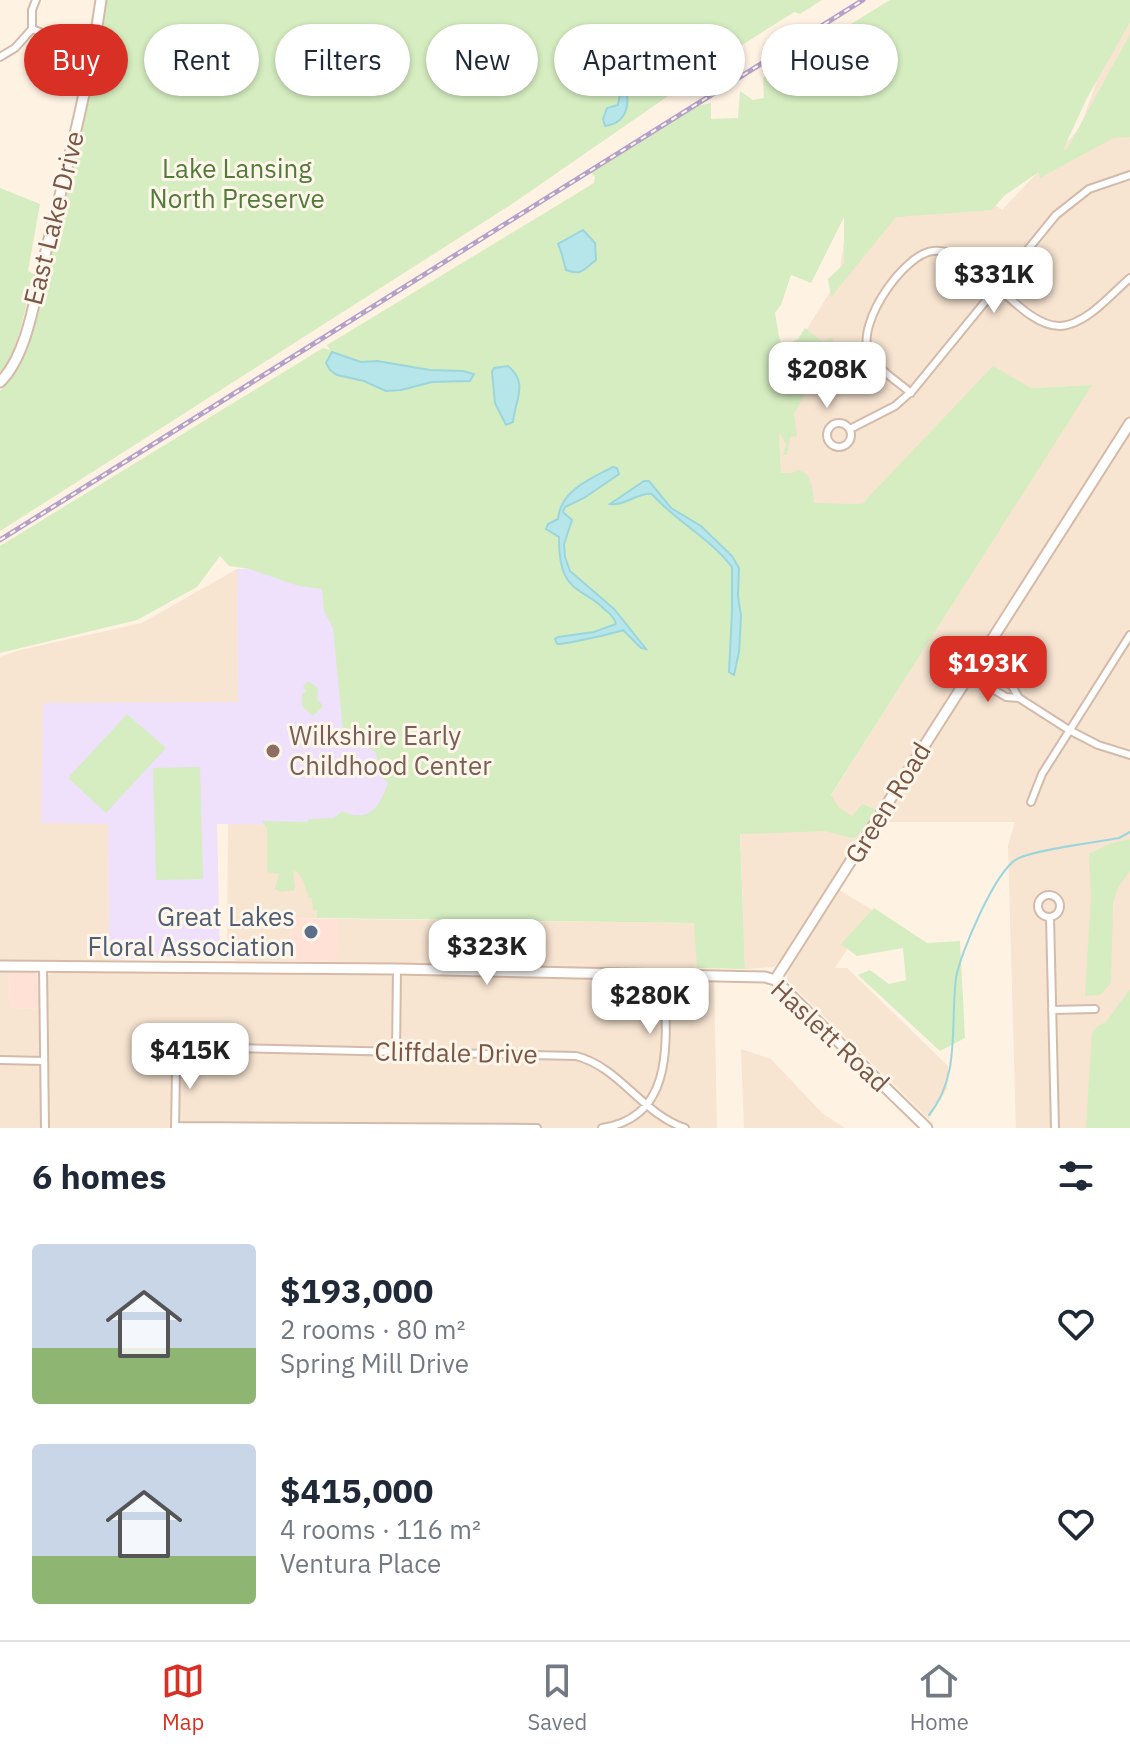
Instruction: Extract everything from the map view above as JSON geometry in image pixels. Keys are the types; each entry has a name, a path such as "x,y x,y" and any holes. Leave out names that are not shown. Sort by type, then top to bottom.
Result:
{"street":[{"path":"32,24 36,0"},
{"name":"East Lake Drive","path":"98,24 101,0"},
{"path":"0,57 24,38"},
{"name":"East Lake Drive","path":"0,382 15,363 23,338 83,96"},
{"path":"850,429 895,406 911,393 1064,207 1098,185 1130,175"},
{"path":"911,393 877,364 868,349 866,338 870,317 907,265 925,252 947,251 961,257 1040,320 1061,326 1080,320 1127,280 1130,291"},
{"path":"843,423 850,429 850,439 844,446 835,446 828,440 827,431 834,424 843,423"},
{"name":"Green Road","path":"775,980 1130,423"},
{"path":"1031,802 1042,774 1130,636"},
{"path":"976,664 1012,686 1019,698 1069,730 1098,745 1130,755"},
{"path":"969,675 1006,697 1019,698"},
{"path":"1050,917 1055,1128"},
{"name":"Haslett Road","path":"0,966 750,975 775,980 927,1128"},
{"path":"43,966 45,1128"},
{"path":"396,1052 397,969"},
{"path":"602,1128 620,1123 647,1103 660,1083 665,1061 664,973"},
{"path":"1052,1010 1095,1009"},
{"name":"Cliffdale Drive","path":"175,1127 178,1061 187,1052 204,1049 576,1056 601,1066 661,1117 685,1128"},
{"path":"0,1060 44,1061"},
{"path":"175,1127 537,1128"}],"shaded area":[{"path":"1126,0 1130,0 1130,417 794,944 774,967 745,969 740,824 815,821 1091,385 1031,388 993,367 862,504 783,503 774,356 799,342 839,277 848,212 978,193 1002,210 1080,128"},
{"path":"1130,430 1130,1128 1016,1128 1008,845 1015,822 879,822"},
{"path":"283,568 348,592 391,745 393,813 383,826 217,824 220,954 109,960 108,824 41,823 43,703 238,702 237,569"},
{"path":"237,569 238,702 108,824 109,960 0,960 0,657 142,623"},
{"path":"228,824 316,825 317,918 291,918 290,961 236,961 229,956"},
{"path":"836,888 872,910 835,968 847,968 948,1066 947,1089 929,1119 787,980 788,971"},
{"path":"291,918 338,919 337,962 290,961"},
{"path":"338,919 695,923 698,980 714,980 717,1128 48,1128 48,975 54,972 336,974"},
{"path":"0,971 9,971 10,1008 40,1009 41,1128 0,1128"},
{"path":"9,971 32,971 38,975 40,1009 10,1008"},
{"path":"741,1049 771,1059 822,1113 845,1128 744,1128"}],"green space":[{"name":"Lake Lansing North Preserve","path":"107,0 822,0 800,14 794,12 775,24 761,24 761,33 745,43 745,24 554,24 554,96 668,96 512,204 0,531 0,391 20,366 89,96 128,96 128,24 102,24"},
{"path":"890,0 1130,0 1130,22 1086,100 1063,150 1067,149 1130,34 1130,137 1113,138 1040,178 1039,172 1005,195 992,210 896,217 831,297 828,279 844,264 844,217 811,283 791,275 781,305 775,313 783,347 798,339 805,328 823,342 833,337 831,351 827,354 789,360 785,364 791,378 805,394 794,414 797,436 790,437 787,455 783,455 786,444 779,432 781,473 798,470 807,474 814,503 862,504 993,366 1031,388 1092,385 831,795 839,808 852,816 862,804 879,811 852,838 825,831 740,834 745,969 697,968 694,923 317,918 312,898 309,898 297,872 293,871 295,890 281,892 275,889 279,874 267,872 267,828 262,821 307,822 309,819 334,818 342,811 351,815 366,814 377,806 388,783 379,775 376,752 343,731 333,628 324,611 322,589 299,586 250,569 229,566 220,556 197,587 137,620 0,653 0,546 323,348 330,350 327,345 594,183 595,177 590,172 693,107 711,103 711,119 738,118 740,96 745,94 753,100 764,96 898,96 898,24 851,24"},
{"path":"0,188 40,204 28,271 34,274 12,356 0,375"},
{"path":"308,681 318,688 317,700 322,704 313,716 302,706 302,695 306,691 303,687"},
{"path":"127,714 166,748 106,813 68,778"},
{"path":"200,767 203,879 156,880 153,768"},
{"path":"1130,839 1130,871 1118,887 1113,903 1111,983 1100,995 1085,996 1091,897 1089,854 1109,844"},
{"path":"874,908 927,943 960,941 965,1038 940,1051 858,975 870,970 889,984 906,980 903,948 857,956 841,944"},
{"path":"1130,989 1130,1128 1086,1128 1092,1033 1106,1022"}],"water":[{"path":"620,96 627,96 627,106 621,119 605,126 603,119 607,108 618,105"},
{"path":"583,230 595,243 596,260 579,272 571,272 566,270 558,244"},
{"path":"332,352 361,362 377,361 474,374 470,381 432,382 386,391 330,370 326,363"},
{"path":"508,366 518,379 519,392 513,422 506,425 495,403 492,372 494,368"},
{"path":"613,467 619,474 565,507 563,512 572,520 564,544 565,557 570,571 614,609 646,649 641,648 623,630 557,644 555,639 558,637 594,632 616,624 612,616 565,576 559,537 546,529 548,524 558,519 570,493"},
{"path":"644,481 649,481 671,508 701,526 732,556 739,568 741,616 734,675 729,672 732,567 652,494 610,504"}],"waterway":[{"path":"929,1115 939,1100 950,1067 959,966 971,933 999,879 1017,859 1025,856 1119,838 1130,832"}],"railway":[{"path":"0,540 863,0"}],"place":[{"name":"Wilkshire Early Childhood Center","path":"273,751"},
{"name":"Great Lakes Floral Association","path":"311,932"}]}
